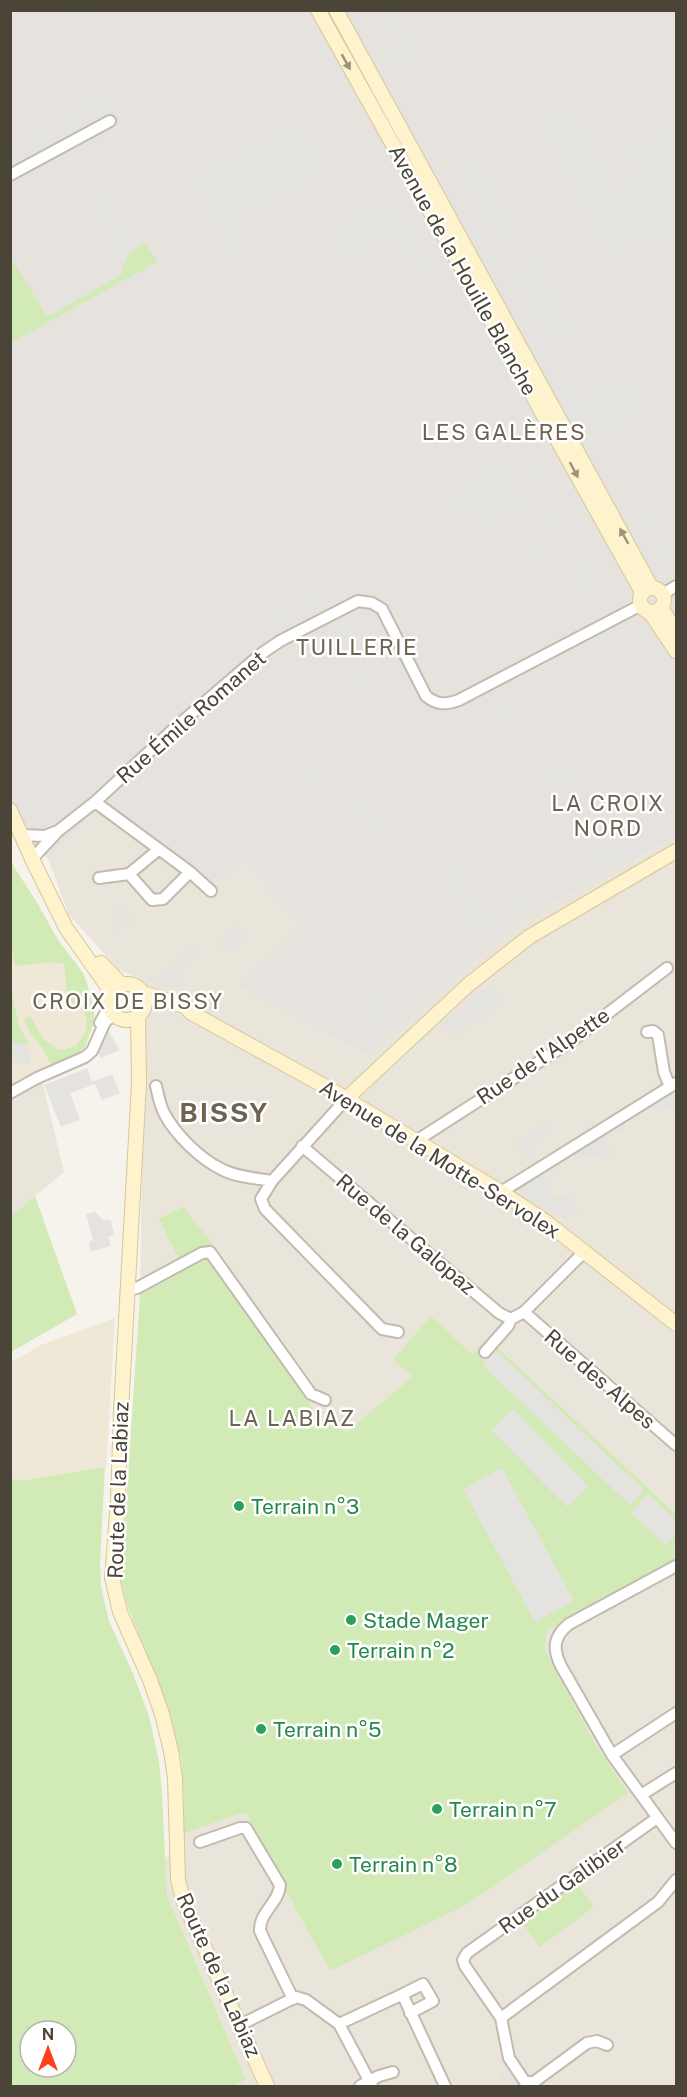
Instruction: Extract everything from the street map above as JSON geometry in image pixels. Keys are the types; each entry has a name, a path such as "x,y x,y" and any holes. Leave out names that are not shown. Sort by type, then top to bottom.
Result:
{"main road":[{"name":"Avenue de la Houille Blanche","path":"318,10 651,600 676,632"},
{"name":"Avenue de la Houille Blanche","path":"336,10 651,600 676,651"},
{"path":"10,810 66,928 116,1003"},
{"path":"347,1098 468,985 529,937 676,851"},
{"name":"Avenue de la Motte-Servolex","path":"190,1012 185,1013 162,1006 141,1012 130,1020 116,1003 134,985 143,993 187,1007 190,1012 347,1098 545,1221 676,1324"},
{"name":"Route de la Labiaz","path":"143,993 145,1000 141,1012 137,1046 139,1083 112,1578 120,1612 150,1680 162,1714 171,1751 178,1879 183,1900 267,2086"},
{"name":"Route de la Labiaz","path":"116,1003 137,1046"}],"street":[{"path":"10,175 110,121"},
{"path":"651,600 676,586"},
{"name":"Rue Émile Romanet","path":"32,859 58,831 94,802 177,726 261,654 280,641 358,601 372,603 382,609 426,696 433,702 442,704 459,700 651,600"},
{"path":"94,802 190,872 211,891"},
{"path":"21,835 45,836 58,831"},
{"path":"99,878 129,874 158,850"},
{"path":"129,874 152,900 157,900 163,898 190,872"},
{"name":"Rue de l'Alpette","path":"416,1141 573,1040 667,968"},
{"path":"12,1089 85,1058 92,1051 101,1017 116,1003"},
{"path":"501,1192 673,1085 664,1072 657,1035 653,1031 647,1032"},
{"path":"156,1086 163,1112 173,1127 207,1160 221,1170 269,1185"},
{"path":"347,1098 302,1146 269,1185 261,1199 265,1209 382,1329 398,1332"},
{"name":"Rue de la Galopaz","path":"302,1146 499,1313 511,1319"},
{"path":"485,1352 508,1326 511,1319 524,1312 584,1251"},
{"path":"128,1290 137,1288 202,1253 210,1252 312,1394 325,1400"},
{"name":"Rue des Alpes","path":"524,1312 676,1445"},
{"path":"676,1567 569,1624 559,1632 555,1643 557,1658 561,1666 612,1755 676,1843"},
{"path":"612,1755 676,1713"},
{"path":"641,1796 676,1773"},
{"name":"Rue du Galibier","path":"501,2018 465,1966 463,1960 467,1953 657,1818"},
{"path":"200,1842 246,1828 280,1890 261,1918 260,1930 293,1999"},
{"path":"607,2045 597,2041 587,2043 534,2082 525,2082 514,2077 501,2018 658,1902 676,1880"},
{"path":"339,2024 423,1984 433,2001 410,2013"},
{"path":"401,1995 446,2086"},
{"path":"240,2025 301,1997 339,2024 367,2085 393,2072"}],"shaded area":[{"path":"10,11 676,11 676,837 527,917 367,1055 237,986 299,926 244,860 209,888 98,809 48,859 11,822"},
{"path":"57,11 103,11 69,30"},
{"path":"392,11 404,13 427,57 406,67 403,63 388,68 381,53 394,45 378,17"},
{"path":"320,23 361,96 348,102 308,29"},
{"path":"368,45 439,175 432,177 362,49"},
{"path":"104,88 118,111 11,171 10,140"},
{"path":"575,99 619,181 630,175 617,152 676,120 676,268 671,271 655,241 608,266 536,130 487,155 527,230 501,244 513,267 541,252 584,332 547,351 448,166"},
{"path":"305,116 333,173 241,220 258,255 233,268 186,176"},
{"path":"363,131 386,174 384,180 360,137"},
{"path":"383,134 412,187 400,193 369,141"},
{"path":"93,135 96,141 11,191 10,181"},
{"path":"121,142 128,155 101,171 103,174 93,180 86,171 70,180 63,168 85,157 88,161"},
{"path":"101,180 140,245 116,259 78,194"},
{"path":"452,186 536,336 526,341 443,194"},
{"path":"394,190 453,296 439,304 426,280 417,284 393,240 344,267 338,258 322,267 317,257 339,245 329,226"},
{"path":"427,216 541,424 531,430 417,221"},
{"path":"537,337 562,382 570,378 578,391 624,365 654,418 599,448 578,411 588,431 578,437 526,343"},
{"path":"657,420 664,434 676,428 676,474 660,441 643,449 639,442 627,448 629,454 616,460 608,445"},
{"path":"505,457 531,506 481,532 469,508 447,519 434,493"},
{"path":"542,458 559,492 541,502 522,469"},
{"path":"676,475 676,486 631,509 626,499"},
{"path":"560,496 562,500 566,498 594,548 589,551 571,520 541,537 553,559 525,574 511,551 542,529 532,511"},
{"path":"582,498 626,577 621,580 578,501"},
{"path":"649,505 669,538 676,534 676,576 672,572 668,575 634,513"},
{"path":"586,558 590,564 600,559 622,600 606,609 603,603 612,598 606,587 582,599 566,569"},
{"path":"331,579 339,596 268,634 236,657 226,638"},
{"path":"366,614 369,615 390,652 372,662 368,655 371,653 360,634 342,643 338,636 314,649 316,655 299,664 293,653"},
{"path":"631,619 633,625 549,669 546,664"},
{"path":"651,651 658,664 639,674 632,662"},
{"path":"391,655 413,696 404,701 391,675 359,692 350,676"},
{"path":"260,675 290,727 281,735 276,733 281,725 253,679"},
{"path":"507,693 523,724 489,742 473,712 482,708 490,724 499,720 490,702"},
{"path":"432,736 442,746 447,761 438,768 422,744"},
{"path":"565,755 615,844 636,832 646,849 584,878 576,861 603,845 569,785 544,785 535,769"},
{"path":"308,762 411,838 400,851 298,774"},
{"path":"98,809 244,860 299,926 237,986 367,1055 527,917 676,837 676,1514 651,1490 472,1354 431,1316 413,1376 347,1433 316,1413 208,1259 140,1295 145,982 119,970 69,915 48,859"},
{"path":"458,858 485,911 537,884 546,902 469,942 432,871"},
{"path":"10,862 58,940 83,973 95,1015 85,1047 77,1054 51,1064 15,1084 10,1077"},
{"path":"309,895 318,922 308,925 289,905 294,900"},
{"path":"388,897 403,941 398,943 383,899"},
{"path":"121,906 132,919 115,934 111,929 122,919 115,911"},
{"path":"235,925 246,937 228,953 219,942"},
{"path":"195,943 200,949 175,975 181,982 172,989 157,978"},
{"path":"393,985 403,1014 361,1030 349,1000"},
{"path":"483,989 487,994 492,990 502,1002 454,1037 442,1022"},
{"path":"109,1032 120,1050 101,1058 97,1051 102,1036"},
{"path":"11,1042 25,1044 25,1050 31,1047 29,1065 11,1062"},
{"path":"87,1068 92,1082 112,1074 120,1093 102,1100 95,1084 70,1093 80,1120 61,1127 44,1085"},
{"path":"10,1077 15,1084 43,1084 64,1172 11,1216"},
{"path":"676,1088 676,1105 665,1109 647,1110 624,1125 626,1127 604,1139 612,1156 606,1159 604,1156 594,1157 593,1155 584,1157 582,1154 575,1158 572,1151"},
{"path":"544,1124 549,1131 528,1145 537,1159 531,1164 516,1142"},
{"path":"537,1174 552,1175 552,1195 567,1195 579,1210 567,1217 561,1217 518,1191 520,1185"},
{"path":"95,1212 103,1220 111,1220 114,1235 108,1237 111,1246 90,1252 89,1242 93,1240 86,1214"},
{"path":"115,1318 106,1467 27,1480 11,1479 10,1363 41,1345"},
{"path":"488,1343 644,1490 630,1505 483,1366 486,1363 477,1355"},
{"path":"513,1409 588,1486 567,1507 491,1430"},
{"path":"502,1468 574,1601 535,1622 463,1489"},
{"path":"648,1494 676,1520 676,1535 666,1546 631,1513"},
{"path":"676,1538 676,2086 233,2086 246,2080 167,1895 164,1861 182,1834 246,1812 330,1971 628,1793 593,1740 551,1662 545,1649 547,1631 674,1564"},
{"path":"509,2067 524,2086 508,2086 499,2075"}],"green space":[{"path":"321,11 333,11 434,205"},
{"path":"145,243 157,262 11,343 10,256 47,317 121,275 128,255"},
{"path":"11,862 58,940 83,973 93,1006 94,1022 85,1047 77,1054 51,1064 40,1044 30,1033 24,1019 31,1017 43,1039 59,1050 76,1046 85,1032 87,1022 83,1012 69,998 64,964 51,962 15,966 10,938"},
{"path":"11,990 19,1025 29,1045 11,1042"},
{"path":"35,1196 77,1314 11,1352 11,1216"},
{"path":"183,1207 213,1244 180,1261 159,1219"},
{"name":"Stade Mager","path":"208,1258 316,1413 347,1432 413,1376 393,1360 431,1316 472,1354 488,1339 676,1514 674,1564 547,1631 545,1649 551,1662 593,1740 628,1793 466,1905 330,1971 246,1812 182,1834 184,1799 181,1758 159,1683 127,1605 121,1580 140,1295"},
{"path":"105,1467 101,1586 109,1621 149,1716 159,1762 167,1895 246,2080 233,2086 11,2086 11,1479 27,1480"},
{"path":"577,1883 594,1907 539,1947 522,1923"}],"place":[{"name":"Terrain n°3","path":"239,1506"},
{"name":"Stade Mager","path":"351,1620"},
{"name":"Terrain n°2","path":"335,1650"},
{"name":"Terrain n°5","path":"261,1729"},
{"name":"Terrain n°7","path":"437,1809"},
{"name":"Terrain n°8","path":"337,1864"}],"district":[{"name":"LES GALÈRES","path":"504,432"},
{"name":"TUILLERIE","path":"357,647"},
{"name":"LA CROIX NORD","path":"608,816"},
{"name":"CROIX DE BISSY","path":"128,1001"},
{"name":"BISSY","path":"224,1112"},
{"name":"LA LABIAZ","path":"292,1418"}]}
